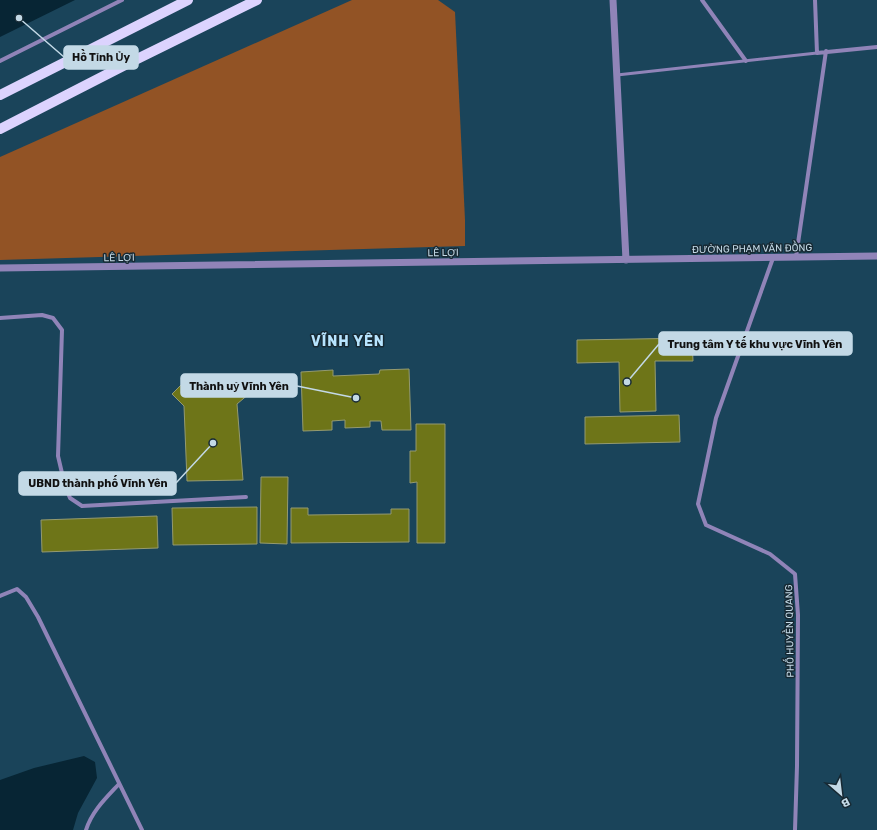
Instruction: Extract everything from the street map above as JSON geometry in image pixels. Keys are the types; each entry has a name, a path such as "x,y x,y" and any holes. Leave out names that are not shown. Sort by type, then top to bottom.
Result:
{"main road":[{"path":"0,95 188,0"},
{"path":"0,129 257,0"}],"street":[{"path":"0,61 122,0"},
{"path":"613,0 626,260"},
{"path":"702,0 746,61"},
{"path":"815,0 817,53 877,47"},
{"path":"796,257 826,51"},
{"name":"ĐƯỜNG PHẠM VĂN ĐỒNG","path":"626,260 877,256"},
{"name":"PHỐ HUYỀN QUANG","path":"773,258 716,418 698,504 706,525 770,554 795,574 798,615 795,830"},
{"name":"LÊ LỢI","path":"0,268 626,260"},
{"path":"0,318 42,315 53,318 62,330 58,456 65,486 70,498 82,506 246,497"},
{"path":"0,596 17,589 26,597 38,617 142,830"},
{"path":"86,830 89,820 99,806 119,784"}],"lane":[{"path":"617,75 817,53"}],"shaded area":[{"path":"352,0 438,0 455,12 465,246 0,260 0,157"}],"water":[{"path":"0,0 75,0 0,37"},
{"path":"84,756 95,762 97,778 78,813 73,830 0,830 0,780 34,768"}],"building":[{"path":"692,338 693,361 655,361 656,411 620,412 619,362 577,363 577,340"},
{"path":"409,369 411,430 382,430 381,421 370,421 370,427 345,428 345,420 332,421 332,430 303,431 301,372 333,370 333,376 379,374 380,370"},
{"path":"240,379 250,393 237,404 243,480 187,481 184,406 172,394 182,384 191,392 198,387 222,387 226,392"},
{"path":"679,415 680,442 585,444 585,417"},
{"path":"416,424 445,424 445,543 417,543 417,482 410,483 410,451 416,451"},
{"path":"261,477 288,477 287,544 260,543"},
{"path":"257,507 257,544 173,545 172,508"},
{"path":"291,508 308,508 308,515 391,514 391,509 409,509 409,542 291,543"},
{"path":"157,516 158,548 42,552 41,520"}],"place":[{"name":"Hồ Tỉnh Ủy","path":"19,18"},
{"name":"Trung tâm Y tế khu vực Vĩnh Yên","path":"627,382"},
{"name":"Thành uỷ Vĩnh Yên","path":"356,398"},
{"name":"UBND thành phố Vĩnh Yên","path":"213,443"}],"district":[{"name":"VĨNH YÊN","path":"348,341"}]}
